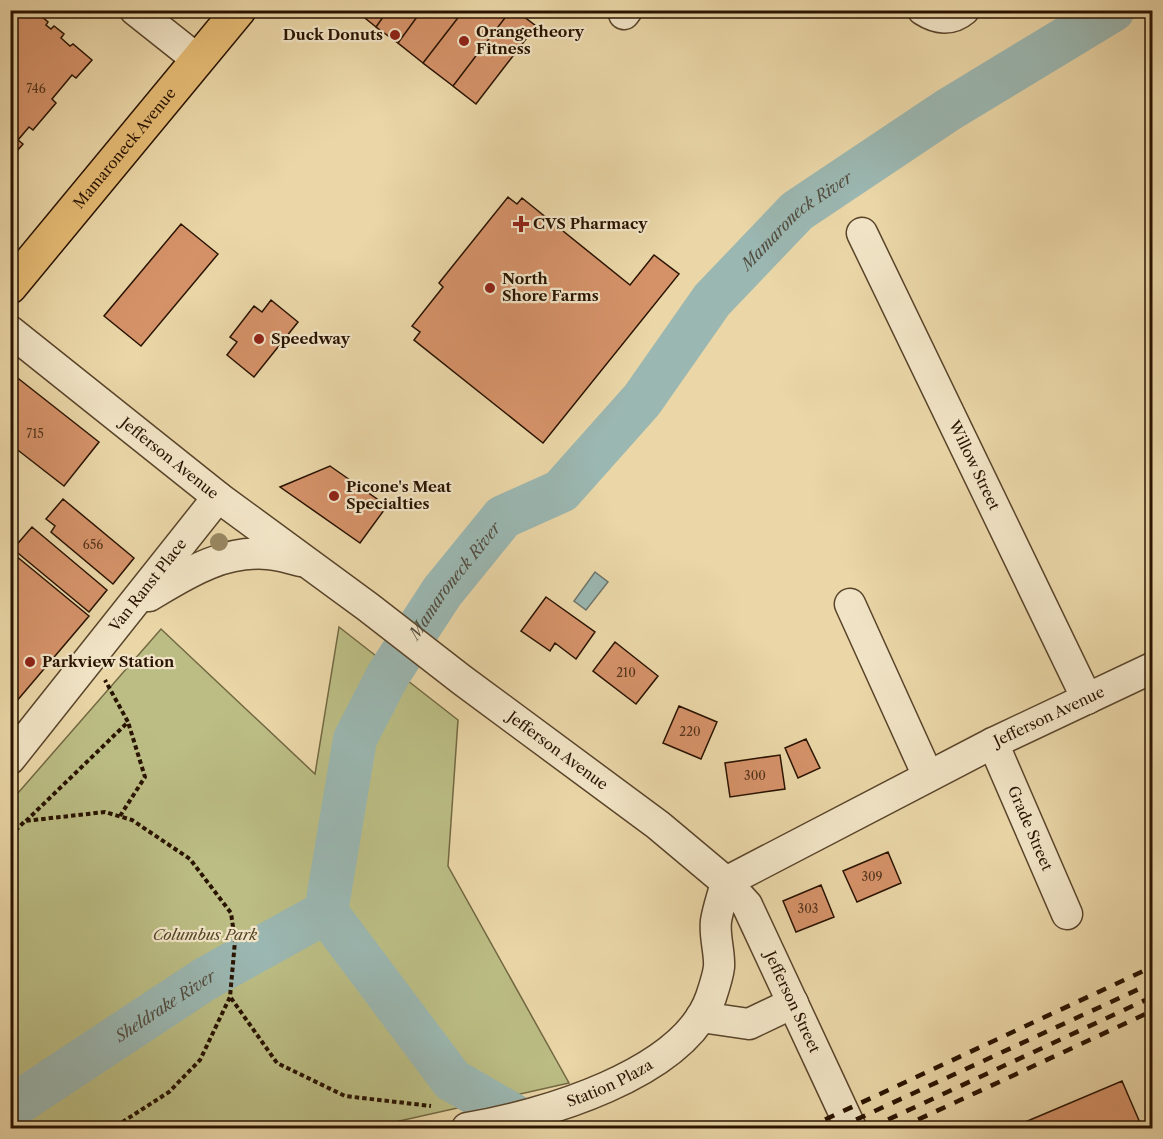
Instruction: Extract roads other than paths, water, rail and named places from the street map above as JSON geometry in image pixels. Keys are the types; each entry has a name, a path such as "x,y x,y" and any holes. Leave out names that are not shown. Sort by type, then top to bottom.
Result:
{"main road":[{"name":"Mamaroneck Avenue","path":"10,287 239,10"}],"street":[{"path":"135,10 198,60"},
{"path":"923,10 946,19 955,18 964,10"},
{"name":"Willow Street","path":"862,233 1087,699"},
{"name":"Jefferson Avenue","path":"10,332 218,497 658,825 726,882 993,743 1152,668"},
{"name":"Van Ranst Place","path":"10,759 218,497"},
{"path":"132,608 192,570 228,555 267,554 306,562"},
{"path":"850,604 928,776"},
{"name":"Grade Street","path":"993,743 1067,914"},
{"name":"Jefferson Street","path":"726,882 747,905 852,1128"},
{"name":"Station Plaza","path":"467,1128 511,1121 568,1104 640,1071 677,1044 702,1017 710,998 719,967 716,923 726,882"},
{"path":"702,1017 749,1024 793,1003"}],"water":[{"path":"595,572 608,582 586,610 574,601"}],"waterway":[{"name":"Mamaroneck River","path":"535,1128 452,1080 326,912 355,739 388,675 442,592 503,517 561,491 642,400 712,300 797,211 948,110 1113,10"},
{"name":"Sheldrake River","path":"10,1108 205,979 326,912"}],"railway":[{"path":"807,1128 1152,967"},
{"path":"838,1128 1152,983"},
{"path":"870,1128 1152,997"},
{"path":"900,1128 1152,1011"}],"place":[{"name":"Duck Donuts","path":"395,35"},
{"name":"Orangetheory Fitness","path":"464,41"},
{"name":"CVS Pharmacy","path":"521,224"},
{"name":"North Shore Farms","path":"490,288"},
{"name":"Speedway","path":"259,339"},
{"name":"Picone's Meat Specialties","path":"334,496"},
{"name":"Parkview Station","path":"30,662"}],"park label":[{"name":"Columbus Park","path":"205,935"}]}
